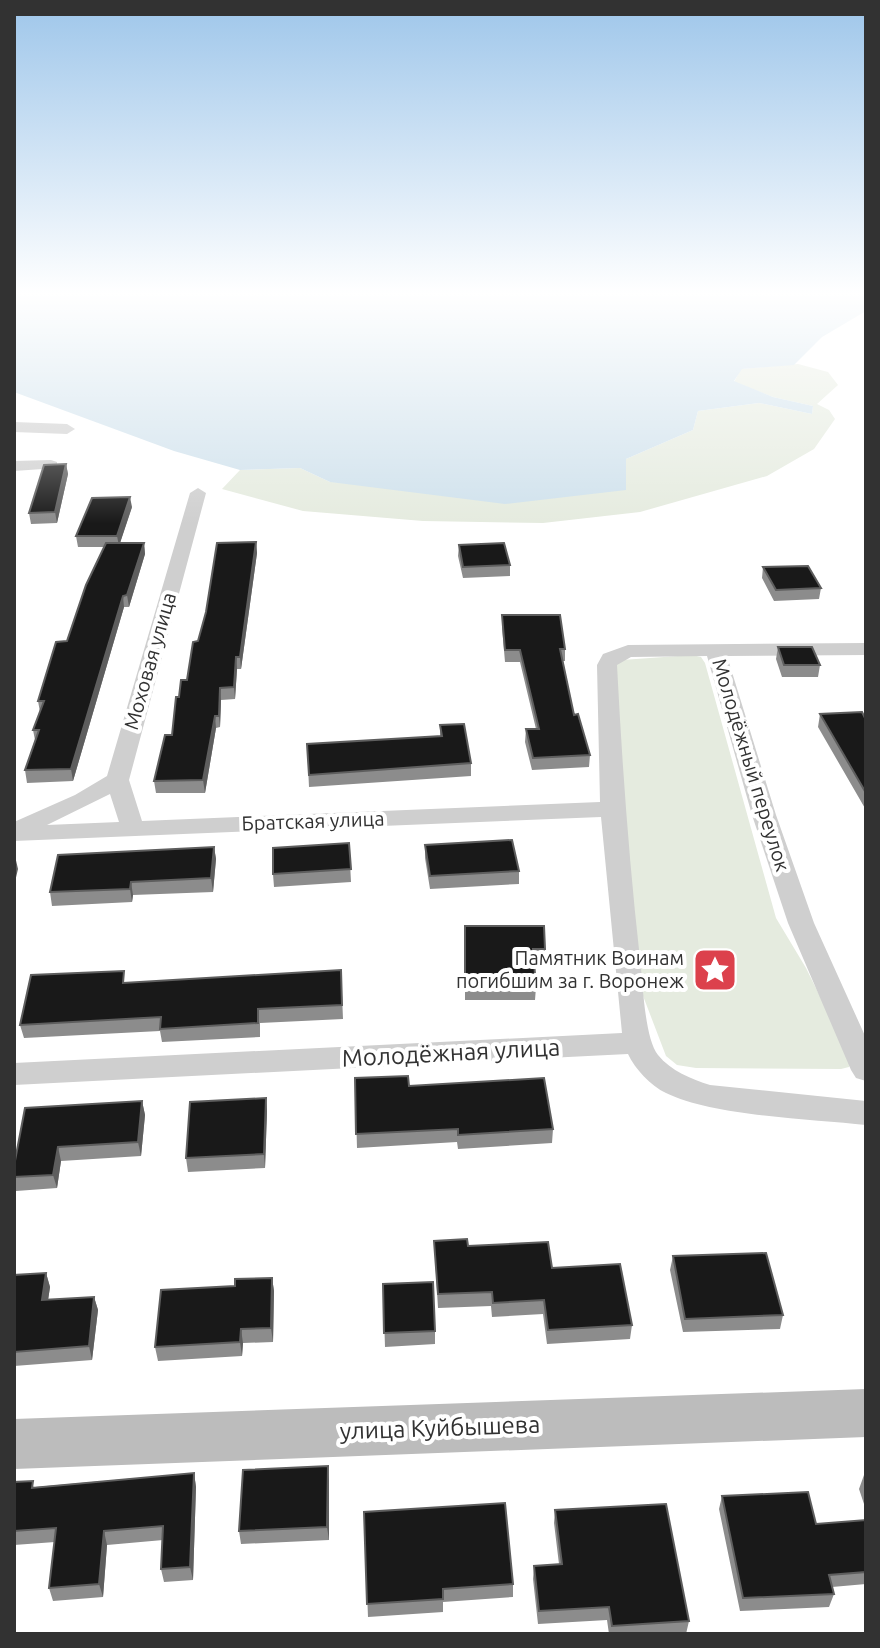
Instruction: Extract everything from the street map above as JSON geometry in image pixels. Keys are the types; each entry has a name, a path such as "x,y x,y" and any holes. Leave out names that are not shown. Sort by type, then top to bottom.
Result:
{"main road":[{"name":"улица Куйбышева","path":"14,1444 866,1413"}],"street":[{"path":"14,427 67,429"},
{"path":"14,466 51,465"},
{"name":"Моховая улица","path":"117,780 198,493"},
{"path":"715,650 866,649"},
{"name":"Молодёжный переулок","path":"638,1043 630,993 612,809 607,665 610,658 628,651 715,650 764,815 801,923 866,1070"},
{"path":"14,832 83,800 117,780 133,829"},
{"name":"Братская улица","path":"14,832 612,809"},
{"path":"638,1043 646,1061 661,1075 675,1085 710,1096 866,1113"},
{"name":"Молодёжная улица","path":"14,1074 638,1043"}],"shaded area":[{"path":"741,370 828,372 838,385 817,404 829,410 835,419 814,449 767,476 640,512 543,523 423,521 303,511 222,489 240,470 300,468 330,482 626,490 626,459 693,430 698,411 759,403 812,414 813,406 773,397 734,382"},
{"path":"692,655 701,657 705,663 776,918 806,968 852,1061 849,1067 696,1068 677,1065 666,1056 640,988 620,835 615,663"}],"water":[{"path":"14,370 741,370 734,381 773,397 813,406 812,414 759,403 698,411 693,430 626,459 626,490 505,504 330,482 300,468 240,470 174,451 14,392"}],"building":[{"path":"66,464 55,512 29,513 44,465"},
{"path":"130,497 117,536 76,536 92,498"},
{"path":"256,542 240,657 236,657 234,687 220,688 219,716 215,716 203,780 154,781 165,735 172,735 181,680 187,680 193,642 198,641 206,612 217,543"},
{"path":"106,543 144,543 127,595 123,596 71,769 25,770 39,730 33,730 44,701 38,701 56,642 67,641 86,585"},
{"path":"504,543 510,565 463,567 459,545"},
{"path":"808,566 821,588 776,590 763,567"},
{"path":"502,615 560,615 565,649 560,649 574,715 578,714 590,755 533,758 526,729 539,729 520,650 505,650"},
{"path":"778,647 812,647 820,665 784,665"},
{"path":"862,712 866,720 866,793 820,714"},
{"path":"464,724 471,763 309,775 307,744 442,736 440,725"},
{"path":"512,840 519,871 430,876 425,845"},
{"path":"349,843 351,869 273,874 273,848"},
{"path":"214,847 211,878 131,882 130,889 50,892 58,855"},
{"path":"465,926 544,926 545,949 533,949 536,987 465,987"},
{"path":"341,970 342,1005 258,1009 258,1023 160,1029 161,1017 20,1025 31,975 124,971 123,983"},
{"path":"408,1076 409,1086 544,1078 553,1129 458,1135 458,1129 356,1134 355,1078"},
{"path":"266,1098 264,1154 186,1158 190,1102"},
{"path":"142,1101 138,1142 58,1147 53,1175 14,1177 25,1108"},
{"path":"467,1239 468,1246 548,1242 552,1268 620,1264 632,1325 548,1330 544,1300 493,1303 492,1292 438,1294 434,1241"},
{"path":"766,1253 783,1315 685,1319 673,1256"},
{"path":"46,1273 42,1300 94,1297 89,1346 14,1352 14,1275"},
{"path":"272,1278 271,1328 241,1329 240,1342 155,1347 161,1290 235,1286 235,1279"},
{"path":"433,1282 435,1331 384,1333 383,1284"},
{"path":"328,1466 327,1527 239,1531 243,1470"},
{"path":"194,1473 190,1567 161,1569 163,1526 104,1531 99,1584 49,1588 56,1528 14,1531 14,1482 33,1481 32,1488"},
{"path":"808,1492 816,1524 866,1520 866,1572 829,1575 834,1594 743,1598 722,1496"},
{"path":"505,1503 513,1584 443,1589 443,1599 367,1604 364,1512"},
{"path":"666,1504 689,1621 612,1626 609,1607 539,1611 534,1566 562,1564 555,1510"}],"place":[{"name":"Памятник Воинам погибшим за г. Воронеж","path":"715,970"}]}
